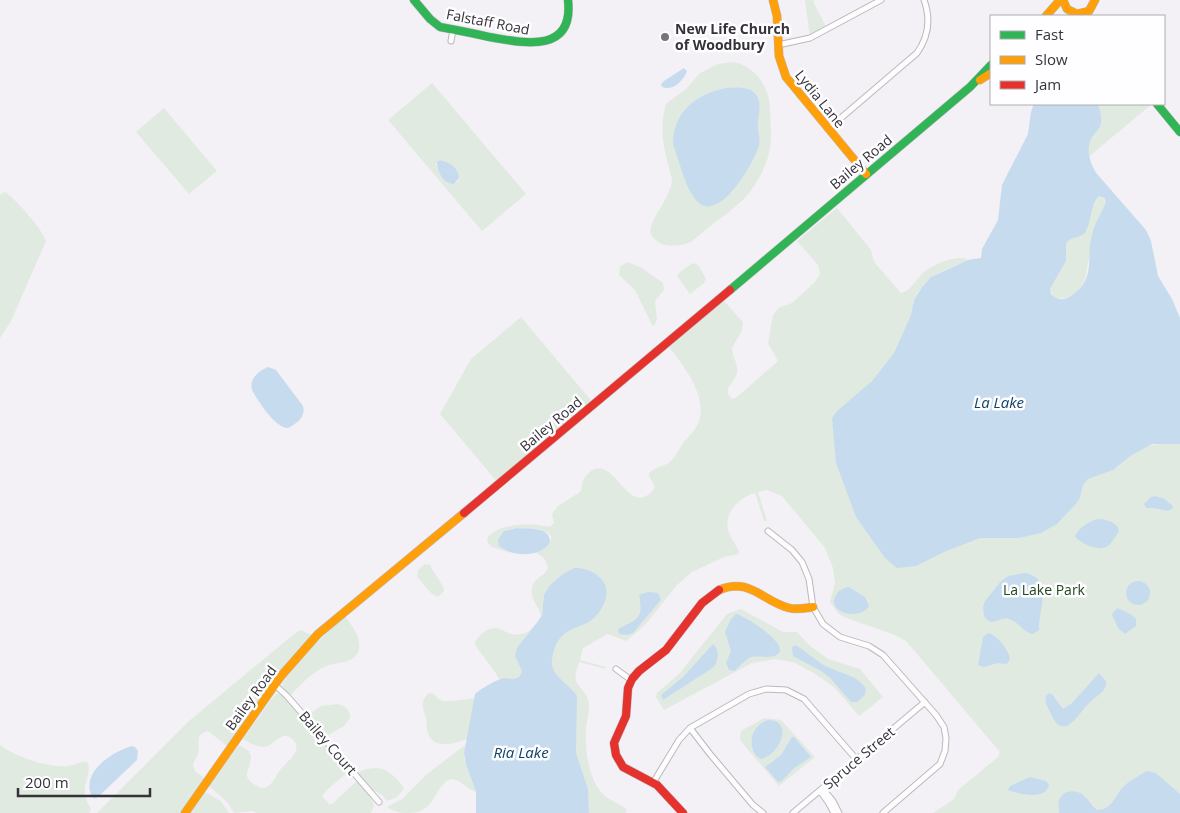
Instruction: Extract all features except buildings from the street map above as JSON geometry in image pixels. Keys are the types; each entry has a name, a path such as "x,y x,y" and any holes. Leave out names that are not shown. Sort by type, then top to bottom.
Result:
{"main road":[{"name":"Falstaff Road","path":"414,0 435,24 453,30 523,43 543,42 553,37 565,27 570,13 568,0"},
{"name":"Lydia Lane","path":"773,0 777,14 781,64 786,77 866,174"},
{"path":"1047,15 1062,0 1067,9 1077,15 1089,11 1095,0"},
{"path":"1094,15 1095,0"},
{"name":"Bailey Road","path":"970,87 990,66"},
{"name":"Bailey Road","path":"185,813 296,657 326,627 970,87 990,74"},
{"path":"1158,105 1180,132"},
{"path":"683,813 665,792 654,783 627,771 619,761 615,751 615,738 625,716 627,690 631,680 667,649 708,597 719,589 741,585 758,591 786,608 813,607"}],"street":[{"path":"778,45 810,38 881,0"},
{"path":"828,129 917,53 924,43 928,28 928,16 924,0"},
{"path":"451,41 453,30"},
{"path":"768,530 792,550 802,562 809,579 813,607 823,624 834,634 846,640 869,646 883,655 943,724 946,735 945,751 938,767 883,813"},
{"path":"616,669 631,680"},
{"name":"Bailey Court","path":"275,685 286,695 380,802"},
{"path":"654,783 679,740 690,728 754,692 768,688 782,689 795,693 808,702 857,760"},
{"name":"Spruce Street","path":"793,813 925,702"},
{"path":"690,728 753,805 763,813"},
{"path":"821,790 834,813"},
{"path":"821,790 833,801 839,813"}],"green space":[{"path":"805,0 815,0 813,1 827,29 810,38"},
{"path":"734,62 742,64 755,73 767,93 770,109 771,136 768,158 755,185 744,199 731,210 688,243 679,245 662,244 653,237 650,229 668,194 672,179 663,133 666,104 686,89 700,73 718,64"},
{"path":"432,83 526,194 482,231 388,120","holes":["440,160 451,164 458,172 459,180 454,184 450,184 442,178 436,164"]},
{"path":"1034,105 1151,105 1032,204 1007,174 1019,155 1028,135"},
{"path":"164,108 217,171 189,194 136,132"},
{"path":"5,192 28,215 46,241 11,321 0,338 0,195"},
{"path":"1099,196 1106,198 1106,203 1095,226 1083,284 1068,297 1058,298 1053,296 1050,289 1066,261 1066,244 1071,238 1081,236"},
{"name":"La Lake Park","path":"837,208 871,250 874,262 901,293 907,290 924,272 933,266 952,259 964,258 968,260 935,275 923,286 913,303 1118,467 1133,454 1146,447 1160,444 1180,444 1180,813 933,813 954,799 958,790 998,757 1000,752 906,641 838,613 830,602 835,583 833,568 825,548 782,496 767,490 758,492 767,521 764,521 755,493 744,498 734,506 728,517 728,529 739,554 724,557 692,572 677,585 644,626 626,641 608,634 583,648 580,660 606,667 606,669 579,662 576,674 576,681 587,697 589,704 586,735 590,770 602,793 627,810 626,813 589,813 589,803 502,678 499,679 477,648 475,644 477,639 482,633 492,628 501,629 516,635 526,633 540,619 541,614 533,597 532,588 548,567 544,558 535,552 542,549 551,540 549,534 545,531 536,529 519,528 504,531 503,549 510,553 492,547 487,542 488,537 505,527 526,525 551,526 554,523 552,514 558,506 580,492 585,477 594,470 601,469 609,472 629,493 636,497 644,497 650,493 655,487 649,473 672,460 697,427 701,414 698,393 688,373 669,347 724,301 743,322 742,330 732,348 737,370 736,377 728,389 732,399 737,397 778,361 768,343 773,315 778,308 792,303 814,283 820,274 818,265 797,241"},
{"path":"627,262 640,267 663,283 664,290 655,301 657,320 654,326 635,290 619,275 620,267"},
{"path":"693,263 698,265 706,279 704,283 690,294 677,276"},
{"path":"521,317 594,404 499,484 440,414 471,359"},
{"path":"425,564 430,565 444,588 444,591 438,597 432,594 417,577 418,570"},
{"path":"741,609 783,632 797,632 809,645 828,659 860,669 883,697 859,716 834,687 814,673 793,662 775,659 752,663 664,710 656,697 657,693 679,674 727,614"},
{"path":"345,616 358,638 358,653 347,661 331,664 317,671 290,696 282,686 284,680 313,646"},
{"path":"300,630 312,635 286,663 227,746 208,731 199,737 199,750 193,765 195,771 204,778 180,813 97,813 189,721"},
{"path":"429,693 442,701 475,698 467,739 456,743 444,744 433,741 429,737 423,705"},
{"path":"277,694 287,698 350,770 322,796 329,804 332,804 358,780 368,792 374,806 371,813 257,813 252,811 234,813 227,802 209,786 239,745 249,751 251,756 247,777 261,788 265,788 272,782 293,756 296,747 295,743 288,736 281,737 265,747 243,739"},
{"path":"337,704 346,708 350,718 344,726 325,737 307,716 321,706"},
{"path":"764,718 781,720 815,757 779,786 740,740 741,731"},
{"path":"0,745 23,757 51,765 68,766 87,762 89,772 85,792 86,800 91,809 89,813 0,813"},
{"path":"465,745 464,757 476,792 454,779 450,779 444,783 429,805 418,812 406,813 387,807 402,799 427,774"},
{"path":"377,768 389,772 402,786 404,789 397,797 387,801 382,795 370,788 357,773 366,769"},
{"path":"205,792 221,801 229,813 190,813"}],"water":[{"path":"684,68 687,71 678,84 670,88 662,87 661,84 664,81"},
{"path":"726,88 746,88 758,97 759,146 744,176 735,187 717,204 708,206 699,203 690,191 673,144 674,133 677,123 688,106 705,95"},
{"name":"La Lake","path":"1034,105 1098,105 1101,123 1099,129 1092,137 1089,146 1092,166 1146,230 1151,241 1158,276 1172,299 1180,318 1180,444 1152,444 1132,455 1113,470 1088,479 1083,485 1080,498 1075,505 1057,524 1041,533 1019,538 980,538 944,552 916,566 897,568 885,558 856,517 836,463 832,418 837,411 872,381 894,353 911,315 914,300 931,277 968,260 981,258 982,249 998,220 1002,185 1028,134","holes":["1099,196 1105,198 1106,202 1094,227 1089,267 1084,283 1069,297 1064,299 1057,298 1051,294 1050,289 1066,261 1066,244 1086,231"]},
{"path":"440,160 451,164 457,171 459,178 454,184 447,182 441,177 437,166 437,162"},
{"path":"268,367 276,370 303,406 302,416 288,428 283,427 272,419 252,390 251,386 255,376"},
{"path":"1151,497 1163,498 1173,506 1172,509 1167,511 1146,508 1144,504"},
{"path":"1097,519 1111,522 1116,525 1119,531 1109,545 1101,548 1091,547 1075,537 1083,526"},
{"path":"517,528 543,531 547,533 550,542 540,551 526,554 511,552 499,546 498,540 504,531"},
{"name":"Ria Lake","path":"574,568 580,568 598,575 605,585 606,591 605,602 599,613 587,623 570,630 562,636 555,647 552,660 554,671 577,696 576,753 588,789 589,813 476,813 476,792 464,753 475,694 498,680 504,678 514,679 520,676 522,671 515,656 517,648 542,616 544,595 550,585"},
{"path":"1025,573 1034,576 1040,581 1042,588 1043,596 1039,630 1033,634 1009,619 990,622 984,616 983,607 985,601 1001,581 1008,576"},
{"path":"1138,581 1147,584 1150,593 1147,602 1138,605 1129,602 1126,593 1129,584"},
{"path":"849,587 865,597 869,606 864,611 851,614 845,613 835,606 834,601 837,593"},
{"path":"648,592 658,593 660,601 633,633 627,635 619,634 618,629 638,618 640,614 639,595"},
{"path":"1118,608 1136,619 1136,626 1125,634 1118,628 1112,615"},
{"path":"736,614 764,630 777,643 780,648 779,653 773,656 750,658 734,671 729,670 726,663 731,651 725,632 731,619"},
{"path":"988,633 999,640 1005,647 1010,659 1007,664 998,663 984,667 978,665 983,637"},
{"path":"713,644 717,649 718,655 714,667 663,700 661,695 683,677"},
{"path":"796,645 822,664 858,680 866,689 865,695 857,702 851,702 830,678 793,656 792,647"},
{"path":"1099,673 1106,681 1105,688 1076,719 1066,726 1061,726 1051,714 1046,696 1049,693 1052,694 1063,709 1072,703"},
{"path":"768,720 776,722 781,726 781,738 773,752 761,759 753,750 752,737 758,727"},
{"path":"792,737 811,757 793,769 782,781 778,782 765,767 781,755"},
{"path":"132,746 138,751 137,760 99,796 92,797 89,788 90,779 94,771 107,758"},
{"path":"1147,771 1156,773 1180,794 1180,813 1059,813 1061,797 1073,791 1087,798 1097,810 1106,808 1125,785"},
{"path":"1030,777 1046,781 1049,785 1047,790 1037,795 1031,795 1008,790 1010,786"}],"traffic: fast":[{"path":"414,0 430,19 440,27 503,39 531,42 544,41 555,37 563,29 568,17 568,0"},
{"path":"730,290 970,87 990,66"},
{"path":"1158,105 1180,132"}],"traffic: slow":[{"path":"773,0 777,16 779,56 786,77 866,174"},
{"path":"1047,15 1060,0"},
{"path":"1063,0 1067,9 1077,14 1089,11 1095,0"},
{"path":"980,80 990,74"},
{"path":"185,813 281,676 318,634 464,513"},
{"path":"719,590 739,586 748,588 789,608 813,607"}],"traffic: jam":[{"path":"464,513 730,290"},
{"path":"683,813 657,785 623,767 616,755 614,743 626,716 628,688 632,679 639,671 666,650 702,603 719,590"}],"place":[{"name":"New Life Church of Woodbury","path":"665,37"}]}
